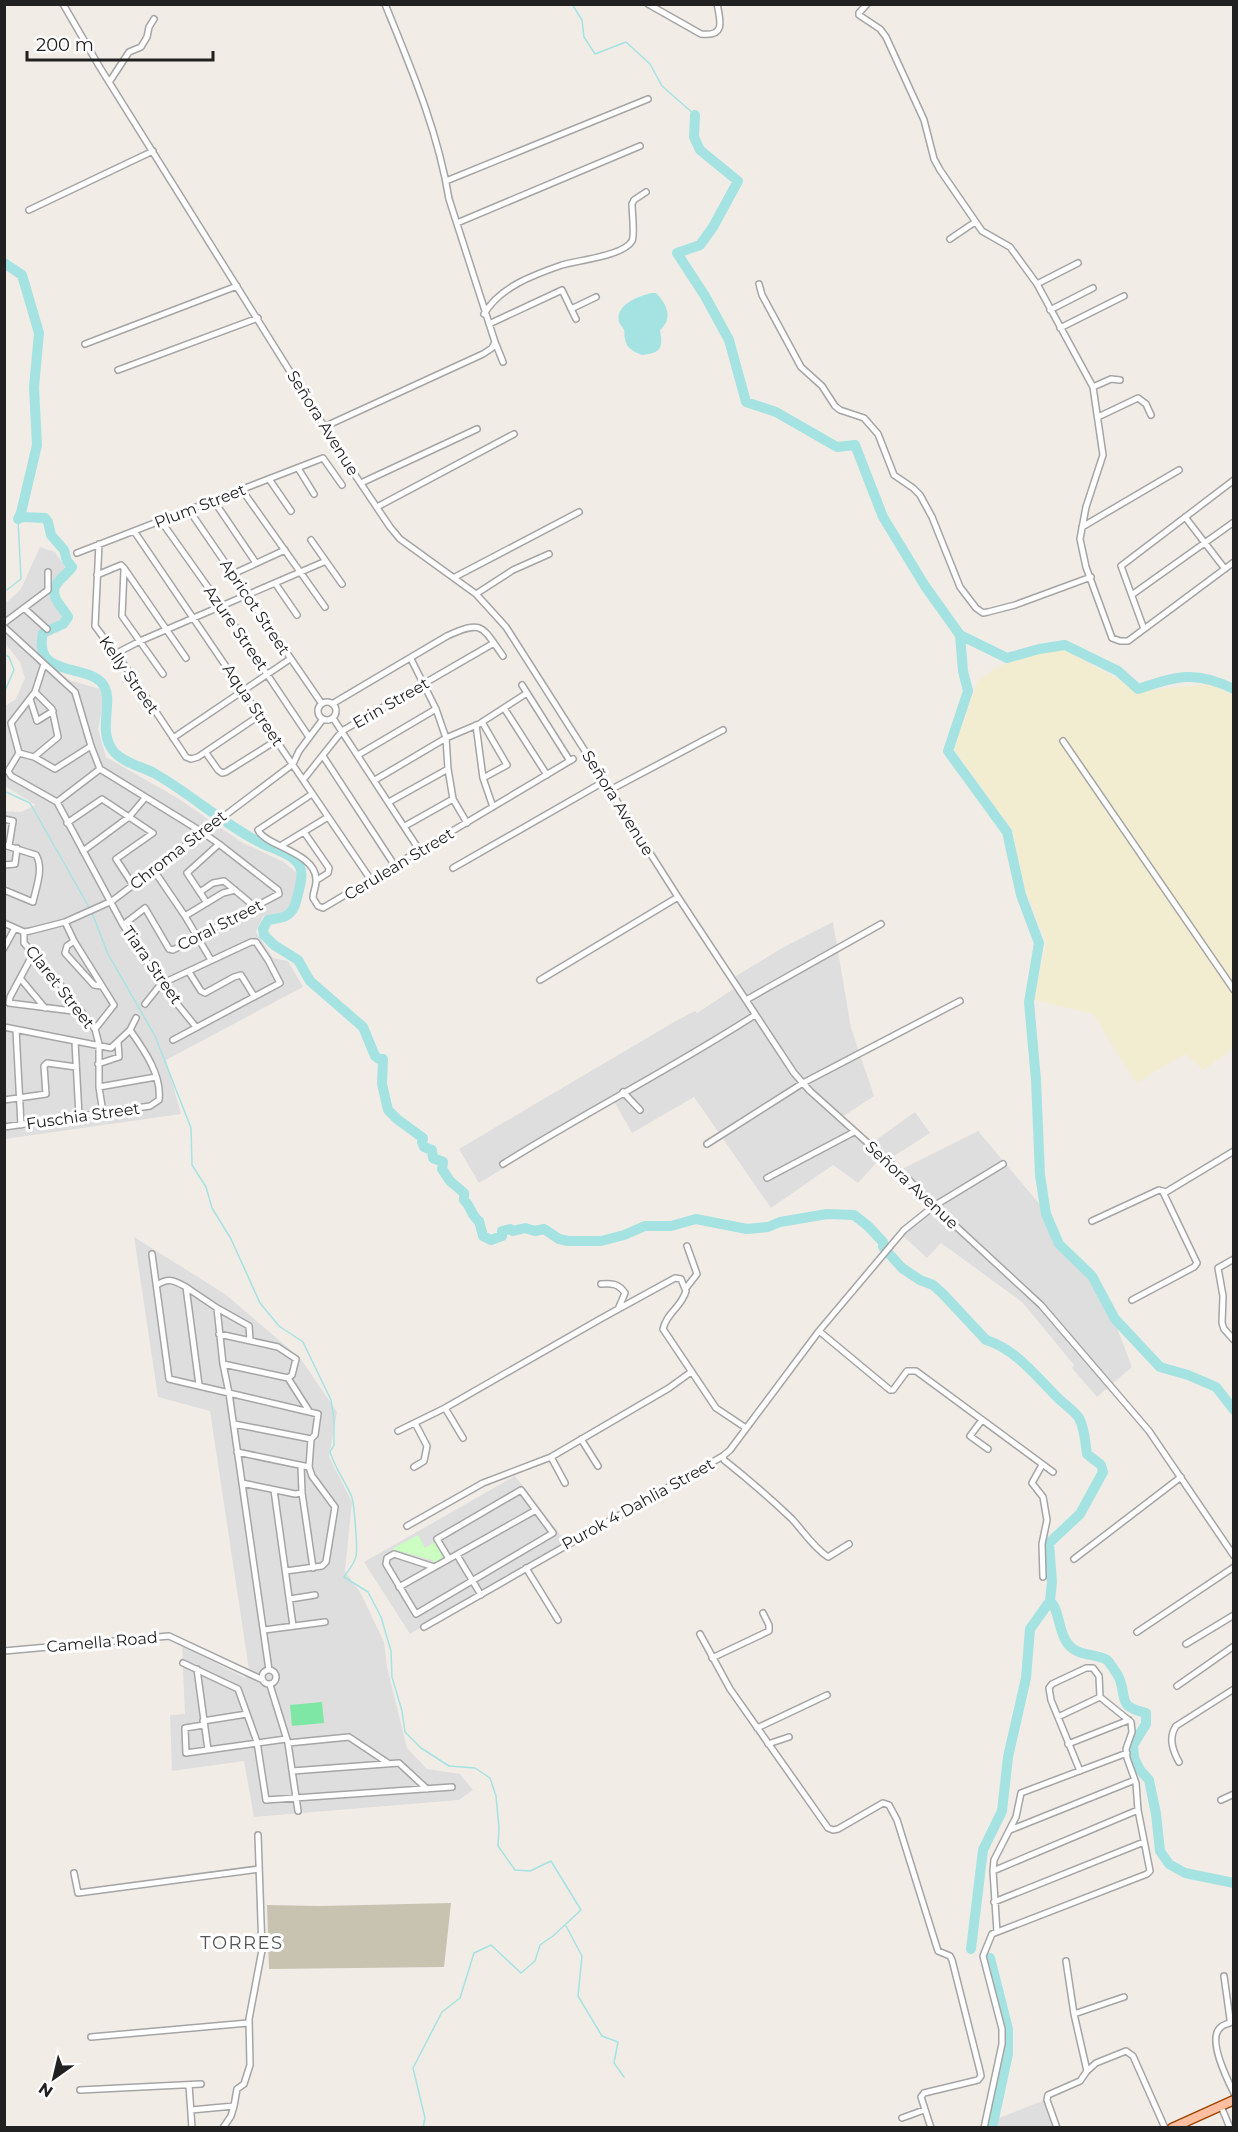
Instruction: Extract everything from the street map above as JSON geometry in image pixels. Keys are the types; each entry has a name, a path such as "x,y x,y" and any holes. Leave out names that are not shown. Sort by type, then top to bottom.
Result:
{"main road":[{"path":"1173,2127 1184,2125 1233,2100"}],"street":[{"name":"Señora Avenue","path":"63,4 237,286 390,527 404,543 476,594 506,627 678,897 794,1073 854,1132 909,1180 1041,1305 1149,1431 1233,1556"},
{"path":"385,4 421,93 449,199 484,314 503,362"},
{"path":"648,4 701,34 710,35 717,32 720,27 717,4"},
{"path":"867,4 858,15 880,29 886,37 924,120 934,159 975,222 987,235 1010,248 1037,284 1093,387 1103,455 1086,507 1080,539 1086,567 1112,638 1128,641 1233,563"},
{"path":"110,81 129,52 141,47 154,19"},
{"path":"446,181 648,99"},
{"path":"457,223 640,146"},
{"path":"29,210 153,151"},
{"path":"484,314 492,302 504,291 562,265 602,256 628,246 633,238 632,204 646,192"},
{"path":"950,239 975,222"},
{"path":"1037,284 1078,263"},
{"path":"759,284 762,296 796,360 822,386 835,406 840,410 858,414 871,423 878,434 894,475 914,488 920,495 932,517 960,587 976,608 982,613 1015,605 1091,577"},
{"path":"85,344 237,286"},
{"path":"1050,310 1093,288"},
{"path":"489,324 562,290 576,319"},
{"path":"1060,328 1124,296"},
{"path":"571,309 596,297"},
{"path":"118,370 258,318"},
{"path":"326,426 483,354 492,348 495,342"},
{"path":"1093,387 1111,379 1120,380"},
{"path":"1098,417 1138,398 1146,404 1151,415"},
{"path":"361,483 477,429"},
{"path":"377,507 514,434"},
{"name":"Plum Street","path":"77,553 323,458 342,485"},
{"path":"298,468 314,495"},
{"path":"1082,527 1179,470"},
{"path":"268,479 291,511"},
{"path":"1144,629 1121,566 1233,480"},
{"path":"242,490 325,607"},
{"path":"214,501 256,563"},
{"name":"Apricot Street","path":"189,510 321,704"},
{"path":"455,578 579,512"},
{"path":"1185,517 1224,568"},
{"name":"Azure Street","path":"160,521 222,607 309,737"},
{"path":"1133,594 1233,522"},
{"name":"Aqua Street","path":"134,531 370,880"},
{"path":"311,540 342,584"},
{"name":"Kelly Street","path":"99,544 95,626 186,758 192,759 206,753"},
{"path":"233,574 285,550"},
{"path":"476,594 513,570 549,554"},
{"path":"115,654 140,641 326,561"},
{"path":"97,575 121,565 186,658"},
{"path":"124,568 122,616 163,674"},
{"path":"48,572 48,590 4,625 75,692 100,769 219,844 187,873 207,903"},
{"path":"275,583 297,615"},
{"path":"24,608 46,629"},
{"path":"333,718 323,719 318,711 321,704 332,704 447,636 465,628 474,626 480,628 503,656"},
{"name":"Erin Street","path":"303,780 342,731 494,643"},
{"path":"173,738 290,659"},
{"path":"411,659 425,684 446,738 453,799 467,823"},
{"path":"44,664 35,692 11,723 19,753 8,771 11,776 57,802 100,769"},
{"path":"375,780 446,738 479,723 504,708 527,693 522,685"},
{"path":"34,757 58,737 53,711 35,692"},
{"name":"Cerulean Street","path":"312,794 259,828 260,834 292,850 309,865 315,873 316,880 313,898 318,906 323,908 572,760 527,693"},
{"path":"30,699 37,721 53,711"},
{"path":"332,704 336,710 333,718"},
{"path":"504,708 547,774"},
{"path":"358,755 436,709"},
{"path":"260,715 206,753 222,773 277,740"},
{"path":"333,718 420,851"},
{"name":"Chroma Street","path":"24,932 65,922 112,901 212,823 293,764 323,719"},
{"path":"479,723 483,778 493,807"},
{"path":"479,723 507,765 483,778"},
{"path":"610,790 723,730"},
{"path":"1063,741 1233,990"},
{"path":"19,753 34,757 55,769 91,746"},
{"path":"323,756 395,866"},
{"path":"389,802 448,769"},
{"path":"453,868 503,842 605,781"},
{"path":"83,851 129,818 145,798"},
{"path":"67,823 102,799 153,833 116,859 133,885"},
{"path":"405,826 453,799"},
{"name":"Tiara Street","path":"57,802 123,925 161,984 196,1027"},
{"path":"282,846 328,817"},
{"path":"4,819 13,821 7,845 39,859 38,882 33,902 4,890"},
{"path":"304,832 329,868 328,873 316,880"},
{"name":"Coral Street","path":"123,925 145,908 171,950 279,894 278,890 219,844"},
{"path":"4,865 13,866 15,864 18,848"},
{"path":"153,869 211,960"},
{"path":"200,892 213,883 224,881 255,907"},
{"path":"185,916 223,893 235,890"},
{"path":"540,980 678,897"},
{"path":"65,922 114,1007 95,1029"},
{"path":"4,923 24,932"},
{"path":"746,1000 881,924"},
{"path":"4,948 15,928"},
{"name":"Claret Street","path":"24,932 24,943 95,1029 99,1044 99,1087 103,1113"},
{"path":"74,941 67,946 65,953 94,985 101,986"},
{"path":"145,1004 161,984 251,942 256,942 280,983 173,1041"},
{"path":"33,954 9,1003 81,1012"},
{"path":"189,972 201,991 205,993 241,975 254,996"},
{"path":"20,978 45,1008"},
{"path":"707,1144 803,1083 960,1001"},
{"path":"503,1164 755,1015"},
{"path":"4,1027 111,1048 130,1030 136,1018"},
{"path":"16,1030 21,1125"},
{"path":"99,1087 156,1077 151,1063 130,1030"},
{"path":"75,1042 79,1116"},
{"path":"98,1064 119,1057 118,1043"},
{"path":"4,1100 46,1094 44,1066 47,1064 76,1068"},
{"name":"Fuschia Street","path":"4,1127 150,1106 159,1100 160,1093 156,1077"},
{"path":"623,1092 640,1110"},
{"path":"767,1178 854,1132"},
{"path":"1092,1221 1159,1190 1166,1192 1233,1151"},
{"name":"Purok 4 Dahlia Street","path":"424,1627 723,1456 819,1331 904,1230 934,1206 1003,1164"},
{"path":"1132,1300 1194,1267 1197,1263 1163,1192"},
{"path":"687,1246 697,1274 686,1288 683,1301 666,1318 663,1329 716,1408 746,1428"},
{"path":"152,1254 169,1378 318,1414 315,1435 311,1439 309,1467 312,1476 335,1507 326,1562 314,1568 286,1571"},
{"path":"1233,1259 1218,1268 1223,1296 1222,1323 1233,1340"},
{"path":"398,1431 445,1408 618,1308 675,1278 681,1279 686,1288"},
{"path":"157,1285 164,1280 173,1280 186,1287 249,1326 250,1340"},
{"path":"601,1284 614,1284 621,1287 625,1293 618,1308"},
{"path":"186,1287 199,1385"},
{"path":"217,1308 223,1364 234,1424 269,1670"},
{"path":"819,1331 890,1390 893,1390 907,1371 916,1371 1053,1472"},
{"path":"219,1334 279,1347 296,1359 292,1375 288,1378"},
{"path":"223,1364 288,1378 309,1411"},
{"path":"407,1526 483,1483 551,1457 669,1388 690,1372"},
{"path":"445,1408 463,1438"},
{"path":"981,1420 970,1436 987,1449"},
{"path":"414,1467 424,1461 428,1446 415,1423"},
{"path":"234,1424 311,1439"},
{"path":"581,1439 598,1466"},
{"path":"237,1452 309,1467"},
{"path":"723,1456 724,1460 765,1492 795,1522 819,1551 828,1557 849,1544"},
{"path":"551,1457 564,1483"},
{"path":"1041,1465 1032,1483 1043,1497 1047,1521 1042,1544 1042,1577"},
{"path":"300,1466 302,1494 314,1568"},
{"path":"1074,1559 1181,1477"},
{"path":"242,1483 302,1494"},
{"path":"274,1490 293,1626"},
{"path":"434,1567 394,1554 387,1558 386,1564 416,1614 553,1533 521,1490 437,1539 449,1559"},
{"path":"399,1587 536,1510"},
{"path":"457,1555 481,1595"},
{"path":"1137,1632 1233,1567"},
{"path":"526,1568 558,1620"},
{"path":"290,1599 315,1595"},
{"path":"712,1658 769,1631 769,1625 763,1613"},
{"path":"1186,1644 1233,1615"},
{"path":"264,1630 325,1623"},
{"path":"700,1634 730,1689 828,1828 838,1829 883,1803 890,1805 897,1820 938,1951 950,1956 952,1960 981,2076 978,2080 924,2093 921,2097 931,2127"},
{"name":"Camella Road","path":"4,1651 169,1636 263,1680"},
{"path":"1177,1686 1233,1646"},
{"path":"183,1663 238,1689 257,1742 266,1800 452,1787"},
{"path":"984,2127 1002,2044 1002,2029 983,1956 992,1934 1150,1871 1138,1810 1135,1780 1127,1753 1132,1732 1129,1720 1100,1697 1099,1676 1094,1668 1086,1668 1077,1672 1052,1684 1049,1688 1051,1700 1080,1771"},
{"path":"197,1669 208,1750"},
{"path":"269,1670 263,1673 263,1680 270,1684 287,1741 298,1811"},
{"path":"269,1670 277,1676 275,1682 270,1684"},
{"path":"1179,1762 1172,1746 1172,1731 1176,1726 1233,1689"},
{"path":"757,1728 827,1695"},
{"path":"1058,1717 1100,1697"},
{"path":"248,1714 185,1728 186,1753 257,1742 348,1737 388,1763"},
{"path":"1068,1744 1129,1720"},
{"path":"768,1744 789,1737"},
{"path":"997,1932 994,1860 1016,1817 1021,1793 1127,1753"},
{"path":"292,1771 399,1763 427,1789"},
{"path":"1010,1830 1135,1780"},
{"path":"1221,1800 1233,1794"},
{"path":"993,1871 1138,1810"},
{"path":"223,2127 231,2116 237,2089 244,2084 250,2065 248,2023 262,1950 258,1835"},
{"path":"994,1902 1144,1842"},
{"path":"74,1873 78,1893 260,1869"},
{"path":"1066,1961 1074,2013 1087,2071"},
{"path":"1224,1976 1230,2023 1221,2027 1216,2038 1221,2063 1233,2093"},
{"path":"1074,2013 1124,1997"},
{"path":"92,2037 248,2023"},
{"path":"1058,2127 1047,2100 1048,2095 1080,2080 1096,2063 1126,2051 1130,2052 1165,2127"},
{"path":"80,2090 201,2084"},
{"path":"189,2085 192,2127"},
{"path":"191,2110 234,2106"},
{"path":"1221,2106 1230,2127"},
{"path":"902,2118 924,2110"}],"shaded area":[{"path":"40,547 55,552 68,572 53,584 63,623 37,638 46,663 69,680 100,689 104,700 98,729 106,757 179,799 243,843 284,862 299,875 290,908 284,914 263,916 256,932 273,958 288,961 303,987 166,1060 181,1114 5,1139 5,811 21,812 36,805 5,786 5,706 16,699 25,678 20,662 5,643 5,604 21,589"},
{"path":"1063,649 1139,691 1210,684 1233,695 1233,1048 1204,1070 1185,1054 1136,1083 1093,1014 1034,1000 1046,942 1026,892 1012,830 954,749 978,680 997,667 1032,655"},
{"path":"833,922 851,1028 874,1096 842,1117 873,1142 915,1112 930,1133 891,1158 879,1160 858,1183 833,1165 771,1208 694,1097 632,1133 614,1101 479,1183 459,1149 674,1022 695,1011 697,1013 738,986 736,976 784,947"},
{"path":"978,1131 1042,1207 1059,1244 1091,1277 1114,1320 1132,1367 1097,1397 1022,1302 941,1243 927,1258 901,1234 933,1203 901,1171 902,1169"},
{"path":"134,1237 225,1294 300,1358 337,1412 329,1457 352,1502 345,1571 360,1592 384,1642 387,1667 407,1748 427,1769 460,1774 473,1790 459,1800 254,1817 244,1761 172,1771 170,1715 185,1714 182,1646 245,1678 249,1670 210,1411 158,1397"},
{"path":"515,1476 566,1542 410,1634 364,1562"},
{"path":"451,1903 444,1967 269,1969 267,1905"},
{"path":"1045,2100 1056,2128 995,2128 999,2118"}],"green space":[{"path":"418,1535 425,1548 437,1541 446,1558 436,1563 392,1549"},
{"path":"322,1702 324,1723 292,1726 290,1705"}],"water":[{"path":"656,293 664,302 668,317 660,330 660,348 654,353 642,355 627,345 619,316 621,310 629,302"}],"waterway":[{"path":"572,4 582,20 584,37 595,54 626,42 650,64 662,86 695,115"},
{"path":"695,115 694,137 700,150 738,181 713,227 700,245 677,253 705,296 729,340 746,402 776,412 837,447 855,445 883,517 925,586 960,635 963,671 968,691 948,751 1007,832 1021,895 1039,943 1029,1002 1036,1080 1040,1175 1046,1214 1059,1244 1092,1276 1115,1319 1160,1367 1188,1375 1216,1387 1234,1410"},
{"path":"4,263 22,275 39,333 34,387 37,445 18,519"},
{"path":"18,519 22,517 45,518 51,535 64,550 67,561 72,567 55,587 55,596 68,617 63,624 43,633 42,647 45,657 52,663 83,673 101,682 107,697 106,734 118,756 154,773 233,827 288,855 297,862 301,870 301,878 293,909 287,915 268,920 263,929 264,935 274,945 298,960 310,981 363,1027 375,1056 383,1059 382,1084 388,1110 423,1138 424,1147 432,1150 433,1158 443,1162 442,1169 450,1181 464,1193 464,1200 479,1221 483,1236 491,1240 502,1236 502,1231 525,1228 535,1231 544,1229 559,1239 568,1241 601,1241 645,1226 671,1226 696,1219 747,1229 768,1227 780,1222 827,1214 854,1215 883,1242 883,1247 902,1268 920,1280 933,1285 986,1340 1015,1356 1077,1415 1085,1436 1087,1454 1101,1465 1103,1472 1080,1514 1049,1543 1052,1582 1050,1601 1056,1610 1062,1633 1068,1644 1077,1651 1107,1660 1119,1678 1127,1705 1146,1713 1146,1724 1133,1745 1134,1758 1140,1770 1149,1780 1160,1851 1169,1864 1185,1873 1234,1883"},
{"path":"4,592 21,579 18,519"},
{"path":"960,635 1007,658 1065,645 1118,671 1138,689 1186,677 1208,679 1234,689"},
{"path":"4,654 9,657 14,670 4,693"},
{"path":"4,791 30,803 90,909"},
{"path":"92,913 108,954 155,1036 191,1128 192,1165 206,1187 212,1208 231,1239 260,1303 279,1326 303,1342 331,1400 334,1445 330,1452 351,1495 355,1525 356,1556 344,1577 368,1592 381,1617 391,1651 392,1677 402,1711 405,1732 421,1748 449,1766 475,1768 490,1778 496,1796 498,1846 515,1870 530,1871 551,1861 581,1910 540,1945 535,1961 521,1973 491,1945 474,1953 460,1998 442,2012 413,2068 425,2118 423,2128"},
{"path":"971,1949 983,1850 1002,1811 1008,1757 1026,1678 1030,1629 1050,1601"},
{"path":"566,1926 582,1956 578,1996 602,2036 618,2042 614,2063 624,2077"},
{"path":"990,1958 1008,2029 1008,2054 992,2128"}],"district":[{"name":"TORRES","path":"242,1943"}]}
